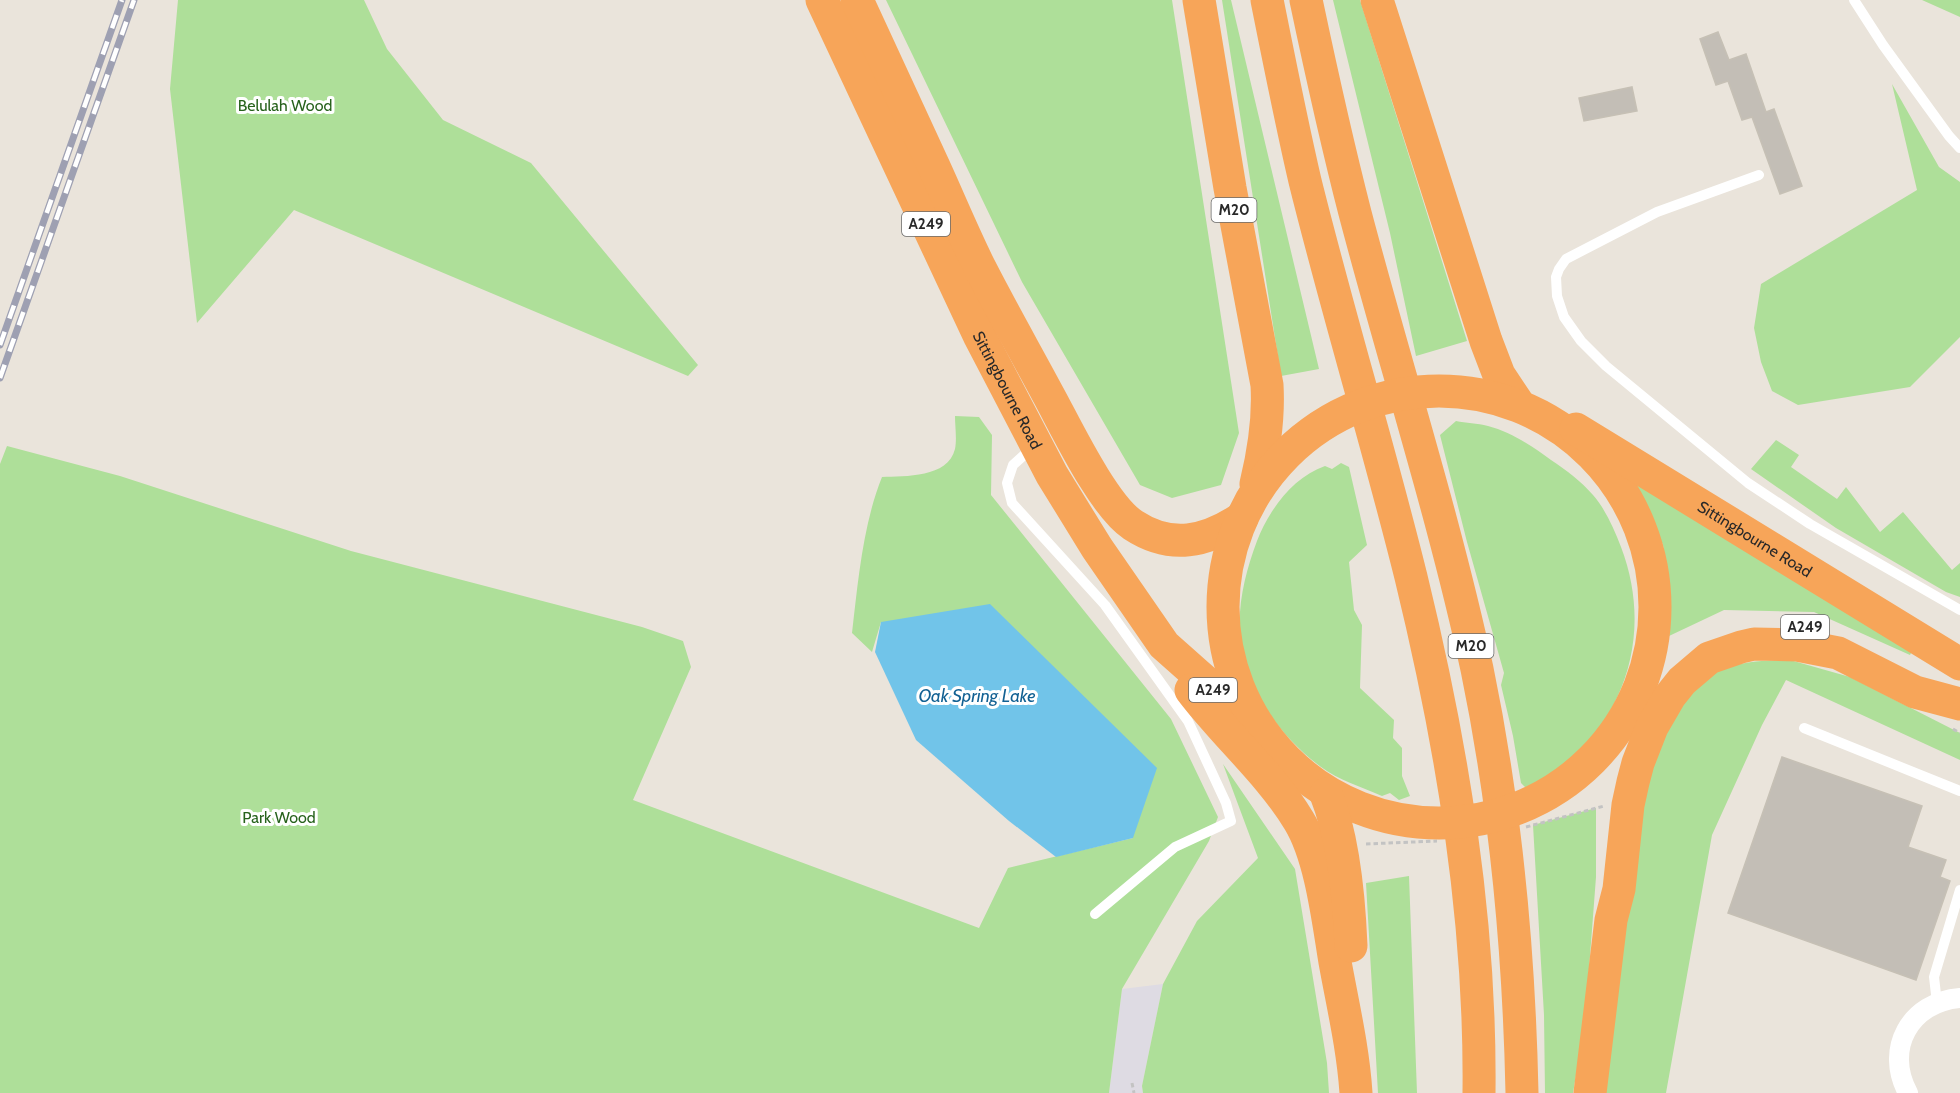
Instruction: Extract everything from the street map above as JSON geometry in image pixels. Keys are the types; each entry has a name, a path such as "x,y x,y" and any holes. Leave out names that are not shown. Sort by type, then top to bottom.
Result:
{"highway":[{"name":"Sittingbourne Road","path":"822,0 949,273 1035,445 1097,548 1164,645 1264,733"},
{"name":"Sittingbourne Road","path":"856,0 980,266 1070,435 1111,502 1132,525 1166,539 1204,538 1225,529 1248,506 1283,454 1303,436 1335,414 1361,402 1409,390 1431,388 1481,392 1517,402 1576,429 1960,664"},
{"name":"M20","path":"1199,0 1230,188 1267,385 1266,437 1248,506"},
{"name":"M20","path":"1267,0 1305,179 1408,568 1443,721 1464,854 1471,920 1479,1093"},
{"name":"M20","path":"1306,0 1355,212 1431,488 1477,669 1491,746 1509,872 1519,993 1522,1093"},
{"path":"1377,0 1475,310 1497,369 1505,386 1517,402"},
{"path":"1550,418 1602,473 1628,508 1644,544 1654,578 1656,628 1646,675 1632,706 1610,805 1608,832 1611,920"},
{"path":"1248,506 1235,541 1227,584 1229,636 1241,691 1249,710 1264,733 1294,766 1326,794 1405,833 1432,825 1473,823 1512,813 1533,814 1574,776 1632,706"},
{"name":"A249","path":"1646,675 1713,633 1749,624 1798,625 1843,637 1920,676 1957,710"},
{"path":"1590,1093 1611,920 1619,889 1628,805 1645,743 1670,696 1682,681 1709,658 1741,647 1754,644 1797,645 1838,653 1915,692 1957,710"},
{"path":"1164,645 1179,675 1274,787 1300,823 1307,837 1317,871 1350,1033 1356,1093"},
{"path":"1326,794 1333,812 1340,844 1350,927 1353,978 1350,1033"}],"street":[{"path":"1908,1093 1899,1071 1898,1059 1909,1025 1917,1016 1937,1003 1960,997"}],"lane":[{"path":"1854,0 1883,45 1960,148"},
{"path":"1759,175 1657,212 1566,259 1556,277 1557,296 1564,317 1581,341 1606,366 1748,483 1810,524 1960,610"},
{"path":"1035,445 1014,465 1007,483 1012,503 1105,606 1188,721 1232,821 1175,848 1095,914"},
{"path":"1804,729 1960,791"},
{"path":"1937,1003 1934,977 1960,890"}],"path":[{"path":"1957,710 1960,733"},
{"path":"1533,814 1596,808"},
{"path":"1365,844 1405,833"},
{"path":"1132,1083 1134,1093"}],"shaded area":[{"path":"1163,984 1142,1086 1143,1093 1109,1093 1122,989"}],"green space":[{"name":"Belulah Wood","path":"178,0 364,0 387,49 443,120 531,163 698,365 688,376 294,210 197,323 170,89"},
{"path":"886,0 1172,0 1239,433 1221,485 1172,498 1140,485 1022,282"},
{"path":"1222,0 1231,0 1319,369 1281,376"},
{"path":"1333,0 1360,0 1467,341 1416,356 1390,233"},
{"path":"1922,0 1960,0 1960,17"},
{"path":"1892,84 1939,167 1960,182 1960,337 1910,387 1798,405 1772,391 1761,362 1754,328 1761,284 1917,190"},
{"name":"Park Wood","path":"955,416 979,417 992,435 991,495 1171,719 1218,817 1209,841 1122,989 1109,1093 0,1093 0,464 7,446 120,476 351,551 642,627 683,641 691,667 633,800 979,928 1008,868 1133,838 881,622 872,652 852,633 866,534 882,477 924,474 944,465 951,458 955,449"},
{"path":"1456,421 1488,426 1513,436 1578,480 1598,501 1609,520 1621,547 1630,577 1634,608 1634,638 1628,667 1618,695 1604,721 1585,746 1554,774 1527,789 1521,783 1501,685 1504,673 1440,435"},
{"path":"1776,440 1799,455 1791,467 1837,499 1846,487 1880,532 1903,512 1952,570 1960,563 1960,597 1946,592 1836,528 1751,469"},
{"path":"1341,463 1349,467 1367,545 1349,562 1354,610 1362,625 1360,688 1394,720 1393,738 1402,748 1402,776 1410,796 1399,800 1390,793 1382,796 1335,776 1321,767 1293,742 1280,728 1259,697 1251,680 1241,644 1240,618 1245,578 1257,541 1268,518 1284,496 1303,478 1325,466 1332,469"},
{"path":"1635,483 1913,649 1910,655 1814,612 1724,610 1669,636 1671,597 1663,545"},
{"path":"1790,660 1850,677 1960,733 1960,760 1786,680 1762,725 1712,835 1666,1093 1602,1093 1633,846 1649,775 1660,743 1675,714 1703,680 1738,664"},
{"path":"1223,764 1295,869 1327,1063 1329,1093 1143,1093 1142,1086 1163,984 1197,921 1258,858"},
{"path":"1596,808 1596,877 1585,1022 1573,1093 1545,1093 1544,1015 1533,825"},
{"path":"1409,876 1417,1093 1378,1093 1366,883"}],"water":[{"name":"Oak Spring Lake","path":"990,604 1157,768 1133,838 1056,857 1009,821 916,740 875,652 881,622"}],"building":[{"path":"1718,32 1729,60 1746,54 1766,112 1774,109 1802,186 1780,194 1752,117 1742,120 1728,81 1716,85 1700,39"},
{"path":"1632,87 1637,111 1584,121 1579,98"},
{"path":"1782,757 1922,806 1908,847 1946,860 1940,877 1950,881 1916,980 1728,913"}],"railway":[{"path":"0,345 122,0"},
{"path":"0,378 134,0"}]}
